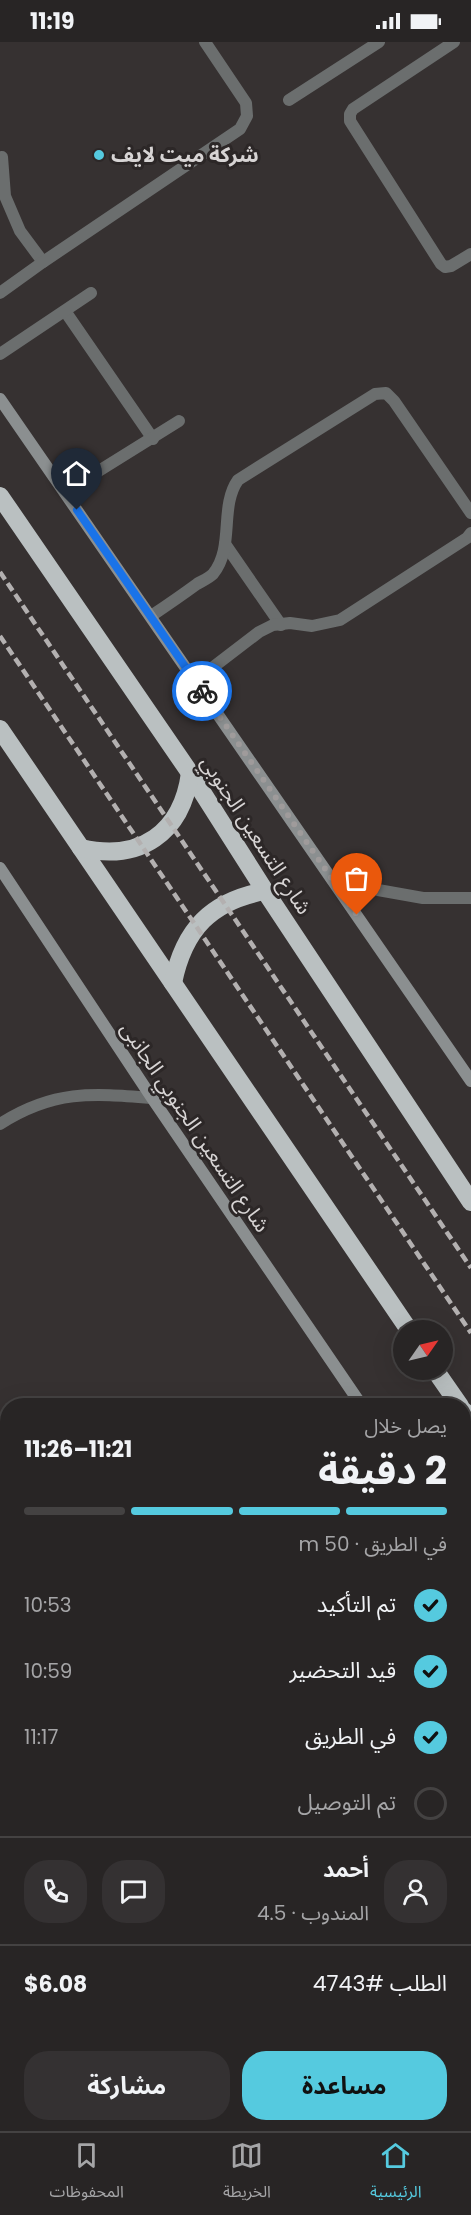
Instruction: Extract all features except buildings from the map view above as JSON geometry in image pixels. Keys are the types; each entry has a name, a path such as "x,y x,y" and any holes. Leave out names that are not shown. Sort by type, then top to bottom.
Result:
{"highway":[{"name":"شارع التسعين الجنوبي","path":"0,496 190,773 265,891 471,1202"},
{"path":"0,729 402,1320"},
{"path":"81,848 115,853 148,843 173,821 182,806 190,773"},
{"path":"173,983 177,963 196,927 210,913 227,902 265,891"},
{"path":"442,1380 454,1398"}],"street":[{"path":"0,293 240,129 247,116 246,103 205,42"},
{"path":"289,99 379,42"},
{"path":"454,42 353,109 350,121 441,264 445,267 451,266 471,254"},
{"path":"2,158 5,196 20,231 43,262"},
{"path":"0,354 91,293"},
{"path":"65,311 153,439"},
{"path":"151,616 212,574 222,556 228,501 238,480 375,394 386,393 394,400 471,513"},
{"path":"0,399 471,1081"},
{"path":"64,492 153,439 179,420"},
{"path":"195,681 259,632 273,625 290,623 312,626 340,620 467,538 471,533"},
{"path":"225,544 280,625"},
{"name":"شارع التسعين الجنوبي الجانبى","path":"0,868 152,1098 357,1398"},
{"path":"332,878 378,890 423,898 471,898"},
{"path":"0,1124 20,1111 42,1102 76,1095 152,1098"}],"railway":[{"path":"0,572 471,1268"},
{"path":"0,636 471,1333"}],"way so far":[{"path":"202,691 357,915"}],"place":[{"name":"شركة ميت لايف","path":"99,155"}],"route":[{"path":"77,510 202,691"}]}
